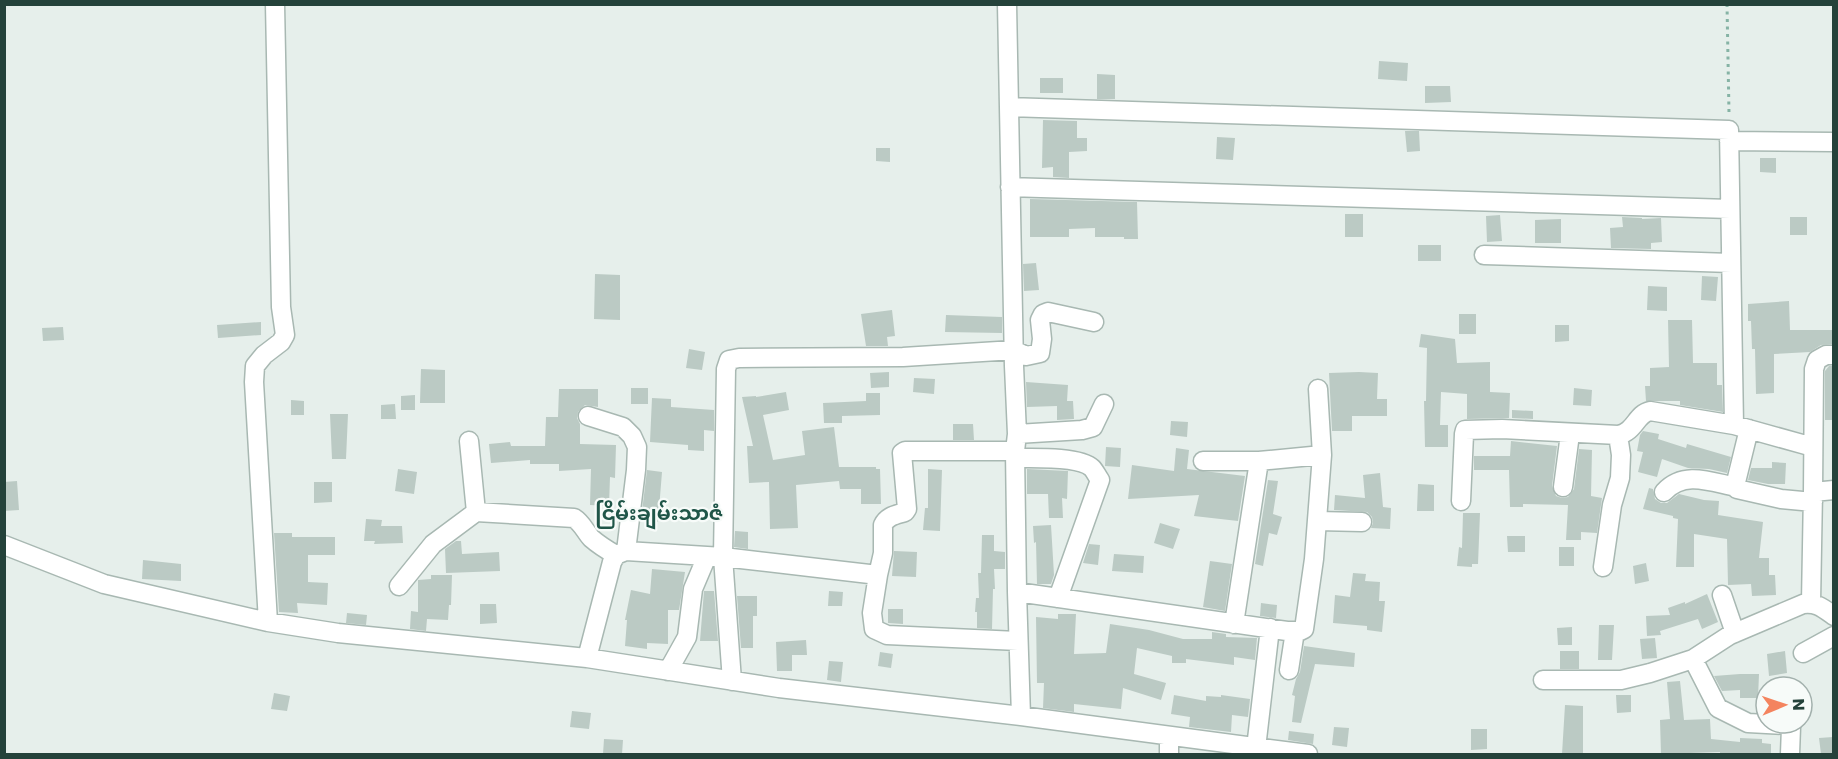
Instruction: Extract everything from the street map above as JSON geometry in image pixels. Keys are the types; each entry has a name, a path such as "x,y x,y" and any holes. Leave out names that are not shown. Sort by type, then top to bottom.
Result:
{"street":[{"path":"268,622 254,382 255,366 264,355 281,342 285,335 281,307 275,4"},
{"path":"1007,4 1021,716"},
{"path":"1009,107 1729,135 1833,142"},
{"path":"1729,135 1731,262 1741,427 1736,487"},
{"path":"1010,187 1730,209"},
{"path":"1484,255 1731,262"},
{"path":"732,681 715,556 726,369 729,360 739,358 903,357 1014,350 1026,356 1040,353 1042,339 1040,320 1043,314 1048,312 1094,322"},
{"path":"1810,603 1814,369 1817,360 1826,355 1833,355"},
{"path":"1017,592 1234,624 1295,631 1304,629 1314,559 1322,455 1318,389"},
{"path":"1018,641 887,636 874,629 872,613 883,553 885,521 907,509 902,453 905,451 1016,448 1093,427 1104,404"},
{"path":"1461,501 1465,430 1502,429 1618,435 1627,434 1645,412 1650,411 1741,427 1813,447"},
{"path":"587,658 612,562 621,553 636,470 637,447 632,436 623,427 588,416"},
{"path":"1563,487 1570,434"},
{"path":"1603,567 1612,505 1620,478 1621,455 1618,435"},
{"path":"469,441 476,512"},
{"path":"1016,448 1085,463 1092,468 1100,480 1058,598"},
{"path":"1203,461 1259,461 1322,455"},
{"path":"1234,624 1259,461"},
{"path":"1664,492 1671,485 1687,478 1736,487 1781,499 1813,497 1833,490"},
{"path":"399,586 433,544 476,512 574,518 600,546 621,553 715,556 878,575"},
{"path":"1317,521 1362,522"},
{"path":"4,545 104,584 268,622 338,633 587,658 779,688 1021,716 1169,745 1256,748 1308,754"},
{"path":"669,671 687,637 693,589 715,556"},
{"path":"1722,595 1735,633"},
{"path":"1543,680 1621,680 1694,659 1735,633 1803,604 1810,603 1820,606 1833,616"},
{"path":"1256,748 1270,628"},
{"path":"1289,670 1295,631"},
{"path":"1803,653 1833,636"},
{"path":"1694,659 1718,708 1748,723 1791,727 1790,754"}],"path":[{"path":"1727,4 1729,135"}],"building":[{"path":"1379,61 1408,63 1407,81 1378,79"},
{"path":"1097,74 1115,75 1115,99 1097,99"},
{"path":"1040,78 1063,78 1063,93 1040,93"},
{"path":"1425,86 1450,86 1451,102 1425,103"},
{"path":"1043,120 1077,121 1077,138 1087,138 1087,151 1069,152 1069,178 1053,177 1053,167 1042,168"},
{"path":"1405,131 1419,131 1420,151 1407,152"},
{"path":"1217,137 1235,138 1233,160 1216,159"},
{"path":"876,148 890,148 890,162 876,161"},
{"path":"1760,158 1776,158 1776,173 1760,172"},
{"path":"1030,199 1137,202 1138,239 1095,237 1095,228 1069,229 1069,237 1030,237"},
{"path":"1345,214 1363,214 1363,237 1345,237"},
{"path":"1500,215 1502,241 1487,242 1486,216"},
{"path":"1622,217 1661,218 1662,242 1651,243 1651,249 1611,248 1610,228 1623,227"},
{"path":"1790,217 1807,217 1807,235 1790,235"},
{"path":"1561,219 1561,243 1535,243 1535,220"},
{"path":"1418,245 1441,245 1441,261 1418,261"},
{"path":"1036,263 1039,290 1024,291 1023,264"},
{"path":"595,274 620,275 620,320 594,319"},
{"path":"1702,276 1718,277 1716,301 1701,300"},
{"path":"1648,286 1667,287 1667,311 1647,310"},
{"path":"1789,301 1790,330 1833,330 1833,344 1821,345 1810,352 1774,354 1774,393 1756,394 1755,349 1752,349 1748,304"},
{"path":"892,310 895,336 887,337 888,346 866,346 861,314"},
{"path":"1459,314 1476,314 1476,334 1459,334"},
{"path":"946,315 1002,317 1002,333 945,332"},
{"path":"1668,320 1692,320 1693,363 1717,363 1717,385 1722,385 1723,412 1680,405 1680,401 1646,401 1645,386 1650,386 1650,368 1669,367"},
{"path":"261,322 261,335 218,338 217,325"},
{"path":"1555,325 1569,325 1569,341 1555,342"},
{"path":"63,327 64,340 43,341 42,328"},
{"path":"1421,334 1455,339 1457,363 1490,362 1490,392 1510,393 1509,418 1467,419 1467,394 1441,392 1440,425 1448,425 1448,447 1425,447 1424,401 1426,401 1427,348 1419,347"},
{"path":"689,349 705,352 702,370 686,368"},
{"path":"1829,366 1833,366 1833,420 1825,420 1825,371"},
{"path":"421,369 445,370 445,403 420,403"},
{"path":"889,372 889,387 871,388 870,373"},
{"path":"1329,373 1378,373 1377,399 1387,399 1387,416 1352,416 1352,431 1332,431"},
{"path":"914,378 935,379 934,394 913,392"},
{"path":"1026,382 1068,385 1067,401 1073,401 1074,419 1057,420 1057,406 1027,407"},
{"path":"631,388 648,388 648,404 631,404"},
{"path":"1574,388 1592,390 1591,406 1573,405"},
{"path":"559,389 598,389 598,407 585,405 578,412 577,418 580,424 580,444 616,445 615,478 610,477 609,506 590,505 591,469 559,471 559,464 530,464 530,460 491,463 489,444 510,442 511,446 545,446 546,417 558,417"},
{"path":"786,392 789,410 763,415 773,460 805,455 802,431 834,427 839,467 876,467 880,469 881,504 861,504 861,489 840,489 839,481 796,485 798,528 770,529 769,482 749,483 747,446 753,446 742,397"},
{"path":"866,393 880,393 880,415 842,416 842,423 824,423 823,403 866,401"},
{"path":"415,395 415,410 401,410 401,396"},
{"path":"652,398 671,399 671,407 714,410 714,431 704,430 704,451 688,450 688,445 650,442"},
{"path":"291,400 304,401 304,415 291,415"},
{"path":"395,404 396,419 381,419 381,405"},
{"path":"1512,410 1533,411 1533,419 1512,418"},
{"path":"330,414 348,414 346,459 332,459"},
{"path":"1171,421 1188,422 1187,437 1170,435"},
{"path":"953,424 973,424 974,440 953,440"},
{"path":"1643,431 1659,434 1658,439 1686,448 1687,444 1731,457 1727,473 1688,468 1662,459 1657,477 1638,472 1643,452 1637,451"},
{"path":"1511,441 1557,446 1552,486 1556,496 1562,498 1568,497 1574,489 1579,449 1592,450 1591,496 1602,498 1597,533 1581,532 1581,540 1566,540 1568,505 1523,504 1523,507 1510,507 1509,470 1474,470 1474,456 1510,456"},
{"path":"1106,447 1121,448 1120,467 1105,466"},
{"path":"1176,448 1189,450 1187,469 1245,476 1238,521 1194,516 1199,495 1128,499 1132,465 1174,471"},
{"path":"1772,462 1786,463 1785,484 1768,484 1748,480 1751,468 1772,468"},
{"path":"398,469 417,472 414,494 395,491"},
{"path":"928,469 942,470 940,531 923,530 925,508 928,508"},
{"path":"1027,469 1068,471 1067,499 1062,498 1063,518 1049,518 1048,494 1027,494"},
{"path":"647,470 662,472 658,522 641,520"},
{"path":"1380,473 1383,507 1391,508 1390,529 1371,528 1372,517 1367,512 1334,510 1335,495 1365,498 1363,475"},
{"path":"1268,480 1278,481 1273,514 1282,517 1277,535 1269,533 1263,566 1255,564"},
{"path":"17,481 19,510 4,511 4,482"},
{"path":"314,482 332,482 332,502 314,503"},
{"path":"1418,484 1434,485 1434,511 1417,511"},
{"path":"1649,488 1653,489 1655,499 1661,503 1667,503 1679,494 1719,501 1718,515 1763,522 1759,558 1769,558 1769,575 1775,575 1776,595 1752,596 1751,584 1728,585 1727,539 1694,534 1694,567 1676,567 1678,519 1643,509"},
{"path":"1463,513 1480,513 1478,564 1472,564 1472,567 1457,566 1459,547 1462,548"},
{"path":"366,519 382,520 381,526 402,526 403,543 374,544 375,541 364,541"},
{"path":"1160,523 1180,529 1173,549 1154,543"},
{"path":"1051,525 1054,575 1051,584 1037,584 1036,542 1034,543 1033,526"},
{"path":"735,531 748,532 748,549 734,547"},
{"path":"274,533 292,533 292,537 335,537 335,555 308,555 308,582 328,583 327,605 297,603 298,613 279,612"},
{"path":"982,535 994,535 994,551 1005,552 1005,569 994,569 992,629 977,628 977,612 975,612 976,598 979,598 978,573 981,573"},
{"path":"1507,536 1525,536 1525,552 1508,552"},
{"path":"456,541 461,541 462,554 499,552 500,571 446,573 445,549"},
{"path":"1089,544 1100,545 1098,565 1083,563"},
{"path":"1559,547 1574,547 1574,566 1559,566"},
{"path":"894,551 917,552 916,577 892,576"},
{"path":"1114,554 1144,556 1143,573 1112,571"},
{"path":"143,560 181,564 181,581 142,579"},
{"path":"1210,561 1232,564 1225,611 1203,607"},
{"path":"1646,563 1649,581 1635,584 1633,566"},
{"path":"652,569 685,572 679,610 668,610 668,644 647,643 647,649 625,646 627,620 625,620 631,590 650,594"},
{"path":"1353,573 1366,574 1365,581 1380,582 1379,601 1385,601 1382,632 1367,630 1367,626 1333,623 1335,595 1350,597"},
{"path":"431,575 452,575 448,620 427,619 426,631 410,629 411,611 418,612 418,580 431,579"},
{"path":"704,591 714,591 718,641 700,641"},
{"path":"829,591 843,592 842,606 828,606"},
{"path":"1707,594 1718,622 1702,629 1698,619 1660,631 1661,635 1647,636 1646,616 1670,615 1668,608 1685,602 1685,604"},
{"path":"737,596 757,596 757,616 753,616 753,648 741,648"},
{"path":"1261,603 1277,605 1276,618 1260,616"},
{"path":"480,604 496,604 497,623 480,624"},
{"path":"888,609 903,609 903,624 888,623"},
{"path":"347,613 367,615 366,625 346,623"},
{"path":"1058,614 1076,614 1074,654 1106,653 1110,624 1149,630 1183,639 1212,639 1212,632 1226,634 1226,637 1257,638 1255,660 1234,657 1234,665 1186,659 1186,663 1172,663 1172,656 1137,648 1134,674 1166,683 1161,700 1123,688 1121,709 1074,704 1074,712 1043,708 1044,683 1037,683 1036,617 1058,619"},
{"path":"1599,625 1614,625 1612,660 1598,660"},
{"path":"1572,627 1572,645 1558,645 1557,628"},
{"path":"1655,638 1657,658 1642,659 1640,639"},
{"path":"806,640 807,655 792,655 792,671 777,671 776,642"},
{"path":"1304,646 1355,653 1354,667 1315,664 1301,723 1292,722 1295,696 1292,695 1300,672"},
{"path":"1560,651 1579,651 1579,669 1560,669"},
{"path":"1785,651 1787,673 1769,675 1767,654"},
{"path":"880,652 893,654 891,668 878,666"},
{"path":"829,661 843,662 841,682 827,680"},
{"path":"1759,674 1754,675 1754,698 1740,698 1740,690 1722,691 1714,676"},
{"path":"1680,681 1684,720 1710,719 1711,739 1740,742 1740,738 1762,739 1762,743 1771,744 1771,754 1720,754 1720,752 1661,754 1660,720 1670,719 1667,682"},
{"path":"274,693 290,696 287,711 271,709"},
{"path":"1174,695 1206,701 1206,696 1221,697 1221,695 1250,699 1248,717 1232,715 1231,732 1189,727 1190,717 1171,714"},
{"path":"1616,695 1631,695 1631,712 1617,713"},
{"path":"1565,705 1583,706 1583,754 1562,754"},
{"path":"572,711 591,713 589,729 570,727"},
{"path":"1334,727 1349,728 1347,747 1332,745"},
{"path":"1471,729 1487,729 1487,749 1471,750"},
{"path":"1289,731 1314,734 1313,744 1288,740"},
{"path":"1833,737 1833,754 1821,754 1819,738"},
{"path":"604,739 623,740 622,754 603,754"}],"district":[{"name":"ငြိမ်းချမ်းသာဇံ","path":"659,513"}]}
